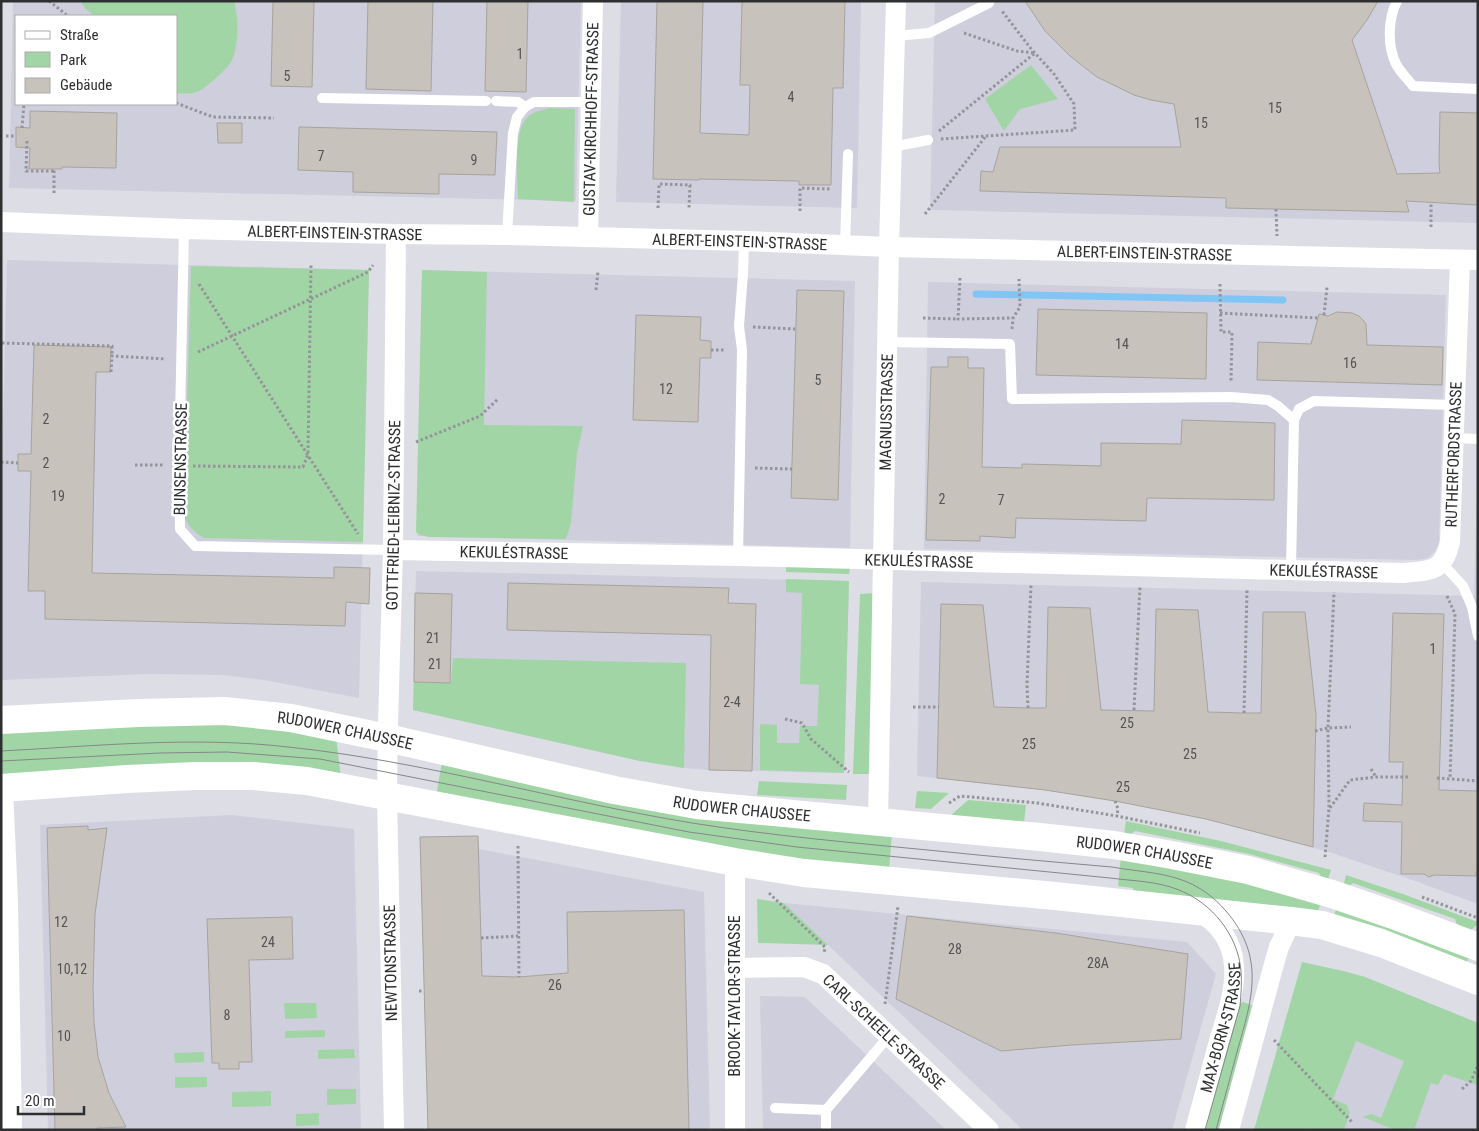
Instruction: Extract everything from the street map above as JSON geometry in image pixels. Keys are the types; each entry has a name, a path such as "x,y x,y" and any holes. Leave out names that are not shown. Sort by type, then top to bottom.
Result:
{"main road":[{"name":"RUDOWER CHAUSSEE","path":"1,720 225,711 291,718 614,790 697,805 1040,837 1114,845 1172,854 1248,870 1332,894 1393,915 1476,969"},
{"name":"RUDOWER CHAUSSEE","path":"2,787 127,779 254,776 307,781 734,862 804,873 1322,925 1476,969"}],"street":[{"name":"GUSTAV-KIRCHHOFF-STRASSE","path":"588,237 593,1"},
{"name":"MAGNUSSTRASSE","path":"878,822 889,247 896,1"},
{"name":"ALBERT-EINSTEIN-STRASSE","path":"1,222 184,229 507,235 744,241 845,246 1469,260"},
{"name":"GOTTFRIED-LEIBNIZ-STRASSE","path":"387,796 393,550 396,234"},
{"name":"RUTHERFORDSTRASSE","path":"1442,563 1450,542 1454,405 1469,260"},
{"name":"KEKULÉSTRASSE","path":"393,550 738,556 1403,573 1436,568 1442,563"},
{"path":"2,787 8,902 12,1130"},
{"name":"NEWTONSTRASSE","path":"387,796 394,1130"},
{"name":"BROOK-TAYLOR-STRASSE","path":"734,862 735,1130"},
{"name":"MAX-BORN-STRASSE","path":"1193,911 1206,916 1221,930 1231,952 1234,972 1229,1007 1195,1130"},
{"name":"MAX-BORN-STRASSE","path":"1228,1130 1280,946 1291,921"},
{"name":"CARL-SCHEELE-STRASSE","path":"734,968 804,967 823,974 989,1130"}],"lane":[{"path":"1397,1 1392,12 1390,44 1397,64 1413,86 1478,88"},
{"path":"895,36 929,33 989,3"},
{"path":"322,98 518,102 525,107"},
{"path":"507,235 514,133 517,117 525,107 534,102 591,102"},
{"path":"892,147 928,140"},
{"path":"845,246 848,154"},
{"name":"BUNSENSTRASSE","path":"184,229 179,466 180,530 195,546 393,550"},
{"path":"738,556 742,350 738,326 744,241"},
{"path":"888,342 1010,344 1012,399 1231,397 1268,400 1294,420"},
{"path":"1291,570 1294,420 1299,409 1314,401 1454,405"},
{"path":"1454,438 1478,439"},
{"path":"1442,563 1463,586 1472,607 1478,636"},
{"path":"826,1130 826,1110 885,1032"},
{"path":"775,1108 826,1110"}],"path":[{"path":"49,1 67,15"},
{"path":"928,140 1076,130 1074,104 1054,74 997,4 989,3"},
{"path":"942,26 1017,51 1035,53"},
{"path":"928,140 1035,53"},
{"path":"178,104 213,117 274,118"},
{"path":"22,128 24,105"},
{"path":"6,136 16,136"},
{"path":"925,214 986,136"},
{"path":"27,141 26,171 54,170 54,193"},
{"path":"674,180 674,185"},
{"path":"658,208 659,184 690,185 689,208"},
{"path":"800,211 800,188 847,189"},
{"path":"1431,202 1431,227"},
{"path":"1276,209 1279,256"},
{"path":"184,260 368,550"},
{"path":"134,464 303,467 308,454 311,264"},
{"path":"112,356 182,359 368,272 373,265"},
{"path":"596,290 598,271"},
{"path":"958,319 960,278"},
{"path":"1010,344 1013,318 1020,307 1020,280"},
{"path":"1220,284 1220,332 1232,332 1231,397"},
{"path":"1324,315 1327,287"},
{"path":"1220,311 1318,318"},
{"path":"923,318 1013,318"},
{"path":"738,326 795,328"},
{"path":"2,343 112,346 111,372"},
{"path":"416,442 480,416 498,399"},
{"path":"1,462 18,463"},
{"path":"740,467 792,469"},
{"path":"1028,708 1027,685 1031,582"},
{"path":"1134,710 1140,584"},
{"path":"1244,713 1247,587"},
{"path":"1326,857 1329,808 1328,728 1334,589"},
{"path":"1445,590 1455,614 1450,779"},
{"path":"913,707 939,708"},
{"path":"785,719 802,723 811,739 849,772"},
{"path":"1315,730 1351,727"},
{"path":"1371,768 1376,777"},
{"path":"1329,808 1350,780 1376,777 1409,777"},
{"path":"1436,778 1478,781"},
{"path":"1114,801 1118,809 1117,816"},
{"path":"518,840 519,977"},
{"path":"766,890 825,947 823,974"},
{"path":"885,1032 898,903"},
{"path":"481,938 518,936"},
{"path":"1254,1034 1275,1040 1353,1123"},
{"path":"1462,1088 1471,1081 1478,1065"}],"shaded area":[{"path":"13,1 581,1 576,201 9,188"},
{"path":"621,1 861,1 857,208 616,202"},
{"path":"935,1 1478,1 1478,223 930,210"},
{"path":"7,260 369,270 359,698 264,680 224,675 149,674 1,680 1,507"},
{"path":"422,270 855,281 850,548 417,536"},
{"path":"928,282 1446,295 1439,543 1435,551 1428,558 1417,560 924,549"},
{"path":"1478,453 1478,904 1329,852 1206,819 1126,803 1045,790 917,776 921,582 1474,596"},
{"path":"416,571 849,581 844,773 684,768 640,761 413,710"},
{"path":"231,815 354,829 361,1130 48,1130 40,825"},
{"path":"478,836 479,849 704,892 710,1130 428,1130 420,837"},
{"path":"784,903 1187,942 1216,974 1172,1130 1023,1130"},
{"path":"1343,971 1365,977 1478,1023 1478,1130 1255,1130"},
{"path":"760,996 805,997 946,1130 763,1130"}],"green space":[{"path":"80,1 234,1 237,16 237,32 234,56 225,69 202,89 191,93 178,93 178,15 93,15"},
{"path":"1031,65 1058,99 1020,109 1004,131 985,99"},
{"path":"549,108 575,109 574,202 518,199 517,154 520,131 530,115"},
{"path":"191,266 369,270 363,542 204,538 187,522 184,515"},
{"path":"422,270 487,272 484,425 583,426 577,453 571,523 566,539 429,537 416,532"},
{"path":"786,566 850,568 849,574 786,572"},
{"path":"786,579 849,581 844,773 760,770 760,724 777,725 777,743 799,743 800,726 817,726 819,685 800,684 802,593 786,592"},
{"path":"875,593 871,774 853,774 860,594"},
{"path":"453,658 686,663 684,768 640,761 413,710 414,682 451,682"},
{"path":"246,723 336,737 341,777 1,776 1,730"},
{"path":"442,762 892,834 889,870 791,860 436,796"},
{"path":"759,781 847,785 846,800 757,795"},
{"path":"917,791 949,793 931,809 915,808"},
{"path":"968,800 1026,805 1024,823 949,817"},
{"path":"1126,821 1221,841 1331,870 1327,882 1323,881 1319,873 1249,854 1135,831 1130,835 1124,834"},
{"path":"1121,856 1181,867 1321,901 1317,915 1133,895 1133,888 1118,886"},
{"path":"1346,875 1403,894 1478,922 1478,924 1471,930 1457,925 1455,919 1353,883 1346,888 1343,887"},
{"path":"757,899 784,903 828,945 758,943"},
{"path":"1337,906 1468,955 1469,958 1466,963 1333,919"},
{"path":"1302,962 1365,977 1478,1023 1478,1085 1444,1074 1438,1085 1431,1083 1414,1130 1395,1130 1363,1117 1371,1114 1381,1118 1404,1061 1356,1041 1333,1099 1347,1105 1350,1112 1344,1130 1318,1130 1311,1128 1310,1130 1254,1130"},
{"path":"1243,1002 1254,1006 1223,1130 1202,1130 1237,1004"},
{"path":"284,1003 316,1003 317,1018 285,1019"},
{"path":"325,1030 325,1037 285,1038 285,1031"},
{"path":"354,1049 355,1058 318,1059 318,1050"},
{"path":"204,1052 204,1062 175,1063 174,1053"},
{"path":"175,1077 207,1077 207,1087 175,1088"},
{"path":"327,1089 356,1089 356,1104 327,1105"},
{"path":"271,1091 271,1106 232,1107 232,1092"},
{"path":"319,1113 319,1125 296,1126 296,1114"}],"building":[{"path":"273,1 314,1 312,87 271,86"},
{"path":"368,1 433,1 431,91 366,89"},
{"path":"487,1 528,1 526,92 485,91"},
{"path":"657,1 703,1 700,133 749,135 750,85 740,85 742,1 845,1 843,88 833,88 831,185 799,185 799,181 653,179"},
{"path":"1025,1 1378,1 1352,40 1397,174 1440,173 1440,112 1478,113 1478,205 1406,201 1409,212 1226,208 1226,198 980,191 981,171 993,172 1000,147 1181,147 1174,104 1134,95 1097,77 1070,56 1045,31"},
{"path":"30,111 117,113 116,168 62,167 62,169 29,169 30,148 16,147 16,127 30,128"},
{"path":"217,123 242,123 242,143 218,143"},
{"path":"299,127 497,132 495,175 439,174 439,194 353,192 353,172 298,170"},
{"path":"797,290 844,291 838,500 791,498"},
{"path":"1038,309 1207,313 1206,379 1036,375"},
{"path":"1337,312 1352,313 1363,320 1366,324 1367,345 1443,347 1442,385 1257,380 1258,342 1311,344 1319,314 1328,316"},
{"path":"636,315 701,317 700,340 711,341 711,358 700,358 698,422 633,420"},
{"path":"34,345 111,347 110,372 96,372 92,573 334,578 334,567 370,568 369,604 346,602 345,626 45,619 45,591 28,591 31,471 18,471 18,454 31,454"},
{"path":"948,357 968,357 968,368 984,368 982,467 1022,468 1022,464 1101,466 1101,443 1181,444 1182,420 1275,423 1274,500 1147,498 1146,521 1016,518 1015,538 980,536 980,541 926,540 931,367 948,367"},
{"path":"508,583 729,588 728,603 756,604 752,771 709,770 711,635 507,630"},
{"path":"415,593 452,594 450,683 414,682"},
{"path":"941,604 983,605 994,707 1028,708 1046,708 1048,607 1090,608 1101,710 1154,711 1156,609 1198,610 1208,712 1261,713 1263,612 1305,612 1316,715 1313,847 1206,819 1115,801 1045,790 937,778"},
{"path":"1393,613 1444,614 1439,790 1478,791 1478,872 1476,872 1476,876 1434,875 1429,877 1424,874 1401,874 1402,822 1363,821 1364,803 1402,805 1403,762 1389,762"},
{"path":"88,826 88,830 107,828 95,914 93,988 98,1057 109,1093 126,1127 97,1128 97,1130 55,1130 47,828"},
{"path":"478,836 482,976 519,977 568,973 567,912 684,910 689,1130 428,1130 420,837"},
{"path":"907,916 1056,933 1188,954 1181,1039 1001,1051 896,999"},
{"path":"292,917 293,959 249,960 252,1062 239,1062 239,1069 219,1069 219,1063 212,1063 207,919"}],"waterway":[{"path":"976,294 1283,300"}],"tram line":[{"path":"1,751 181,742 217,742 288,747 339,753 440,771 591,804 722,828 845,842 1112,867 1179,879 1205,892 1226,911 1239,928 1247,945 1251,962 1251,996 1216,1130"},
{"path":"1,761 160,753 227,752 320,759 689,832 797,847 1136,881 1171,887 1202,903 1221,922 1235,945 1241,971 1240,1006 1205,1130"}]}
